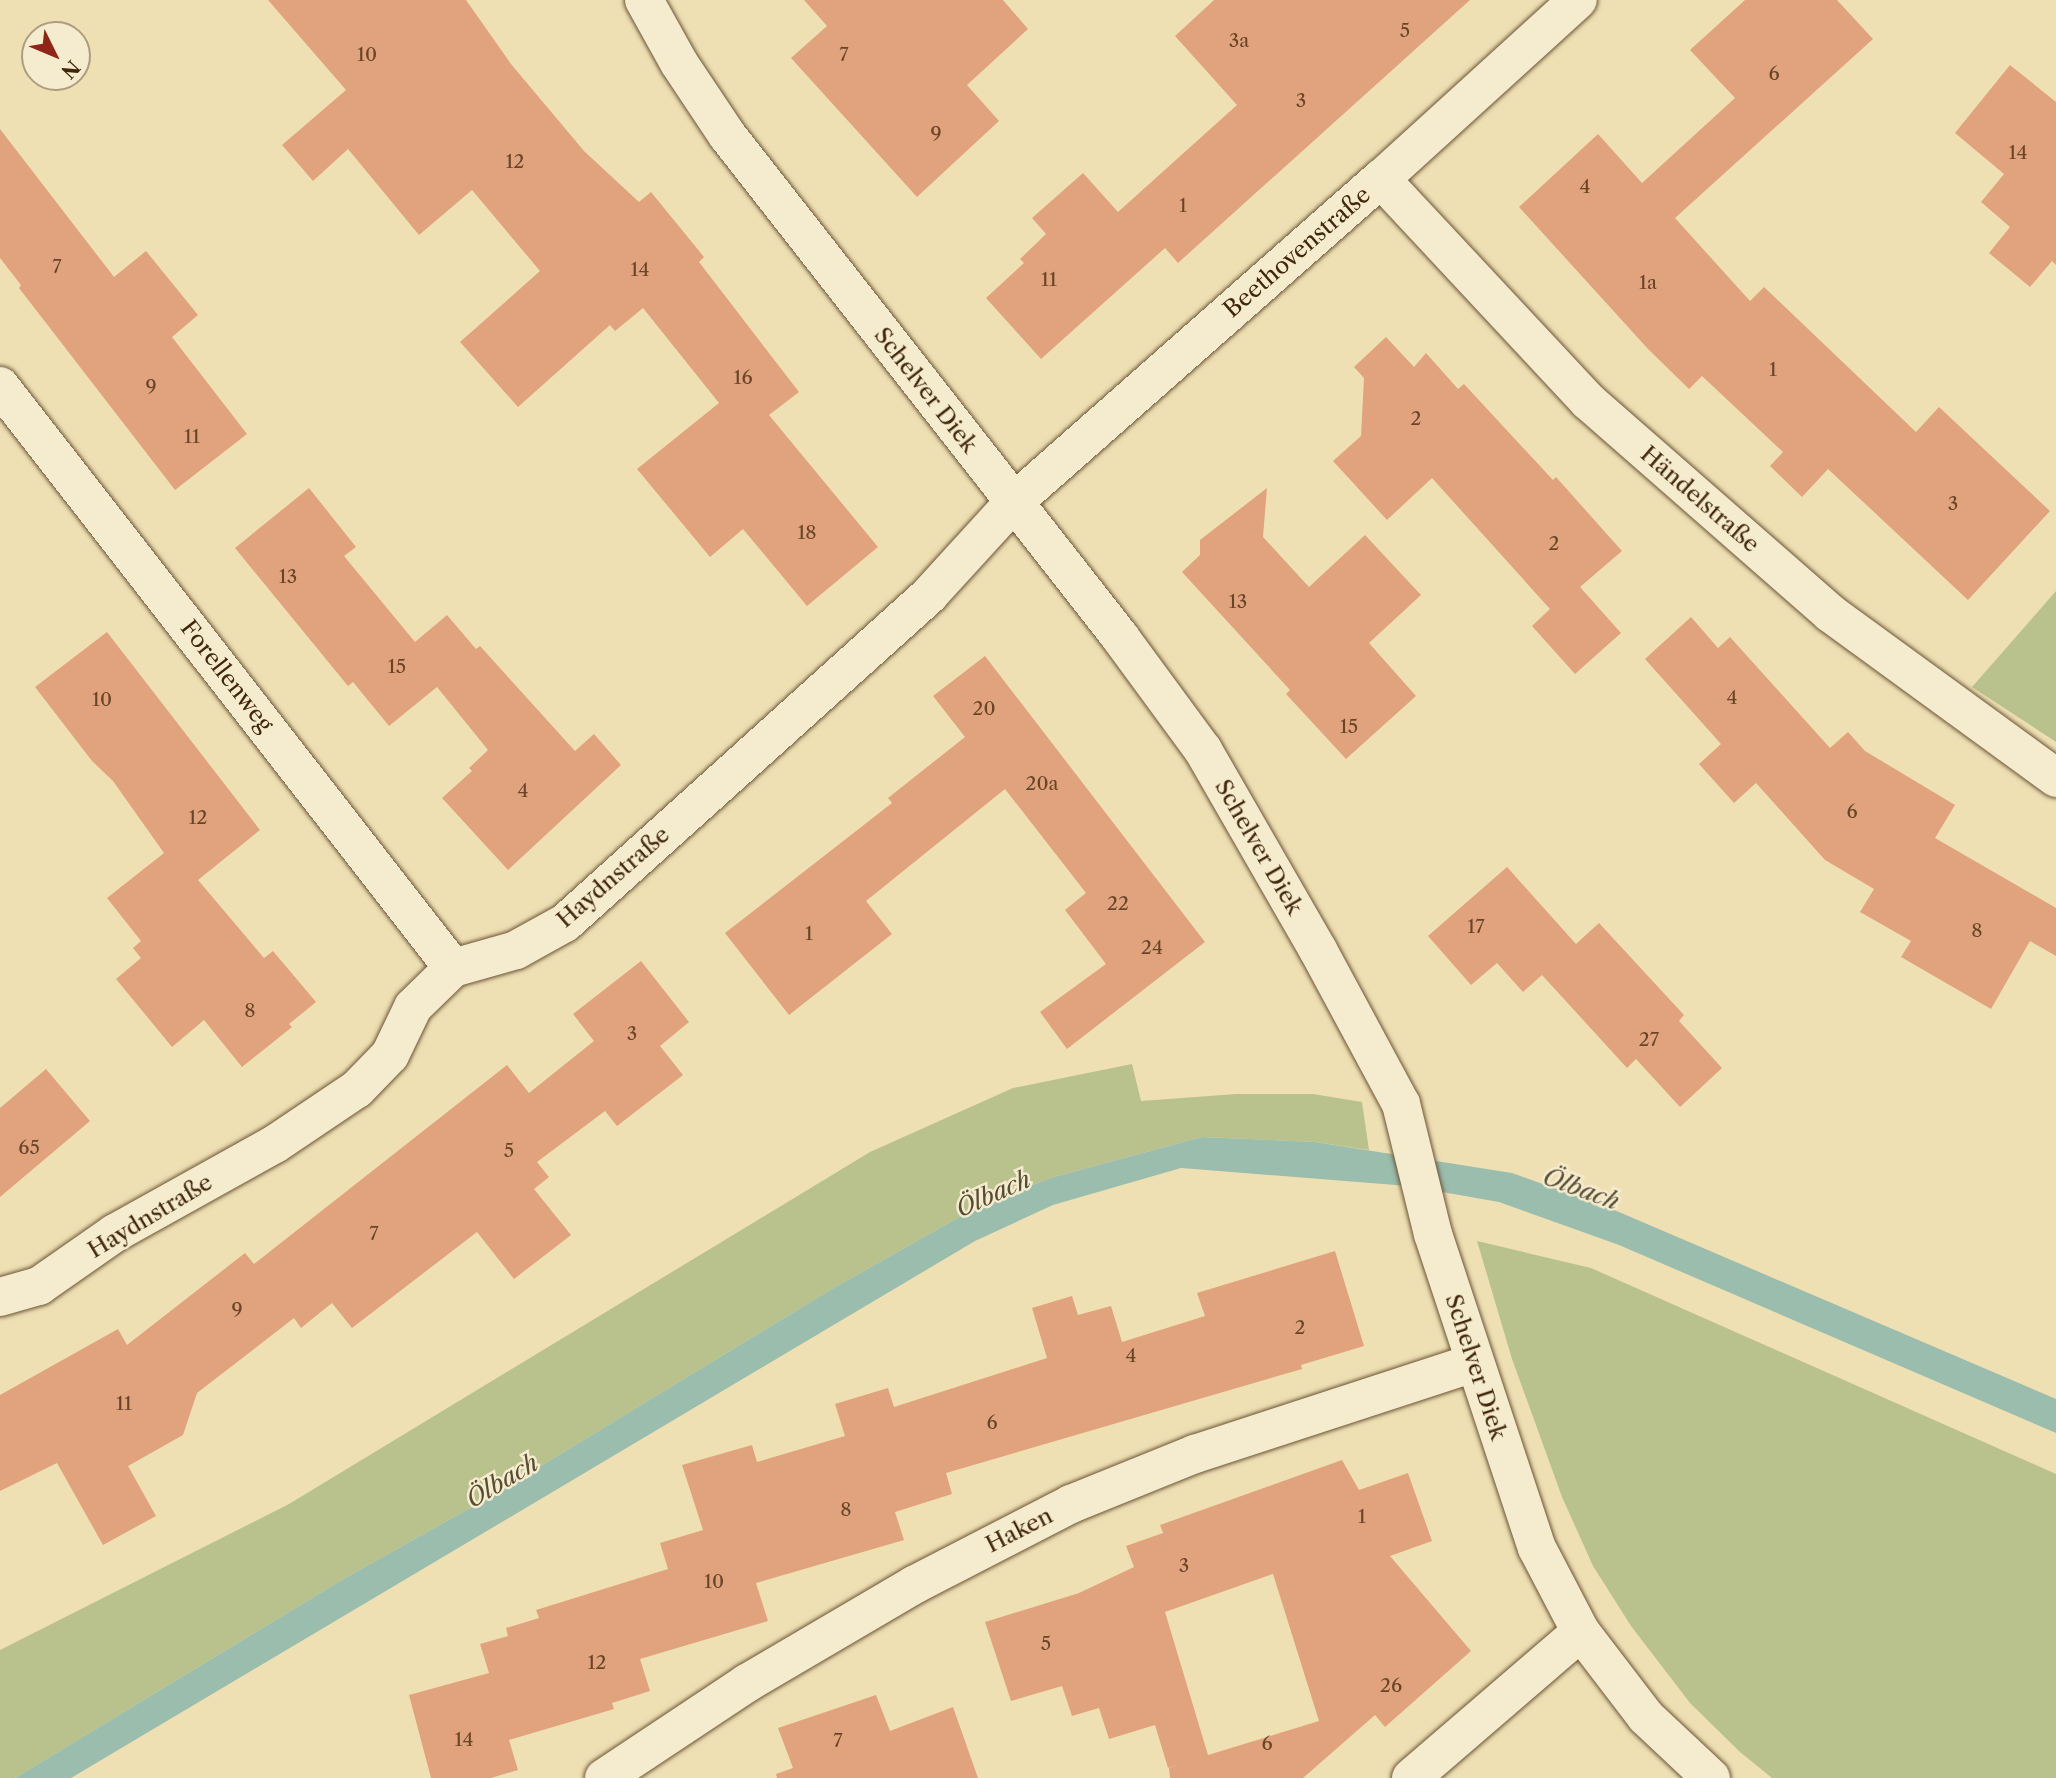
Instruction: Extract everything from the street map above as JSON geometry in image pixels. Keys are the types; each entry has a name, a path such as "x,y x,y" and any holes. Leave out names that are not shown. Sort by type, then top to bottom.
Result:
{"street":[{"name":"Schelver Diek","path":"644,0 679,63 727,135 1014,502 1203,750 1344,997 1401,1104 1433,1234 1473,1363 1537,1548 1581,1632 1646,1717 1711,1778"},
{"name":"Beethovenstraße","path":"1014,502 1381,179 1578,0"},
{"name":"Händelstraße","path":"1381,179 1588,401 1830,612 2056,778"},
{"name":"Forellenweg","path":"0,386 453,968"},
{"name":"Haydnstraße","path":"0,1297 39,1286 115,1233 275,1144 357,1088 390,1055 413,1007 453,968 516,950 565,923 930,594 1014,502"},
{"name":"Haken","path":"604,1778 736,1690 914,1585 1071,1504 1195,1454 1473,1363"},
{"path":"1410,1778 1581,1632"}],"green space":[{"path":"2056,591 2056,742 1972,687"},
{"path":"1132,1064 1141,1101 1236,1094 1313,1094 1362,1102 1369,1150 1315,1142 1202,1137 1054,1177 986,1202 832,1289 495,1494 340,1581 15,1778 0,1778 0,1650 289,1504 870,1152 1013,1088"},
{"path":"1477,1241 1591,1268 2056,1474 2056,1778 1772,1778 1740,1752 1690,1703 1631,1626 1593,1566 1562,1497 1512,1359"}],"shaded area":[{"path":"1202,1137 1315,1142 1512,1173 1612,1209 2056,1399 2056,1433 1619,1245 1499,1202 1408,1186 1181,1168 1053,1205 975,1241 71,1778 15,1778 340,1581 495,1494 832,1289 986,1202 1054,1177"}],"building":[{"path":"268,0 466,0 511,64 584,151 639,202 651,192 704,257 699,262 799,392 769,415 878,547 807,606 743,529 710,557 637,469 719,403 643,308 615,331 610,325 518,407 460,342 540,271 472,190 419,235 348,149 313,181 282,145 346,90"},
{"path":"804,0 1003,0 1028,29 967,85 999,121 917,197 791,58 827,26"},
{"path":"1214,0 1470,0 1178,263 1165,248 1041,359 986,298 1024,263 1020,259 1046,234 1032,218 1083,173 1118,212 1237,105 1175,36"},
{"path":"1745,0 1837,0 1873,39 1675,218 1750,301 1764,287 1916,432 1939,407 2050,511 1968,600 1828,469 1802,497 1770,466 1783,452 1702,376 1689,389 1648,349 1519,207 1598,134 1642,183 1735,98 1690,50"},
{"path":"2010,65 2056,102 2056,265 2052,261 2030,287 1989,253 2010,227 1981,202 2004,174 1955,133"},
{"path":"0,129 114,277 146,251 198,315 172,337 247,434 175,490 19,288 21,285 0,258"},
{"path":"1386,337 1414,367 1426,353 1458,389 1464,384 1553,480 1556,477 1622,551 1580,587 1621,633 1575,674 1532,626 1550,609 1432,478 1387,520 1333,461 1361,436 1364,378 1354,367"},
{"path":"309,488 356,547 344,556 415,642 447,615 476,649 480,646 575,751 594,734 621,765 508,870 442,798 472,771 469,768 488,750 437,687 389,726 353,682 348,686 235,548"},
{"path":"1267,488 1263,537 1309,587 1365,535 1421,595 1369,643 1416,696 1346,759 1286,694 1290,690 1182,572 1200,555 1200,540"},
{"path":"1691,617 1718,648 1730,637 1830,748 1848,732 1865,751 1955,805 1935,838 2056,908 2056,956 2030,941 1991,1009 1901,957 1911,941 1860,912 1874,889 1825,860 1756,783 1734,803 1699,764 1721,744 1645,659"},
{"path":"107,632 260,830 198,880 264,958 273,951 316,1002 289,1024 292,1027 242,1067 204,1020 172,1047 116,979 141,958 133,948 141,941 107,898 164,853 113,781 92,761 35,687"},
{"path":"985,656 1205,942 1067,1049 1040,1012 1106,964 1065,910 1086,893 1005,789 866,901 892,934 789,1015 725,933 892,803 888,798 965,737 933,696"},
{"path":"1507,867 1576,944 1599,923 1684,1015 1679,1021 1722,1068 1680,1107 1636,1059 1627,1068 1542,975 1523,992 1497,963 1471,985 1428,936"},
{"path":"641,961 689,1022 660,1046 683,1075 617,1126 605,1111 537,1162 549,1177 534,1189 571,1235 514,1279 477,1232 352,1328 332,1303 301,1328 294,1318 197,1393 183,1435 128,1466 156,1516 103,1545 57,1463 0,1491 0,1395 118,1329 127,1345 245,1253 254,1264 507,1065 529,1093 594,1041 573,1014"},
{"path":"46,1069 90,1121 0,1197 0,1108"},
{"path":"1335,1251 1364,1346 1301,1365 1302,1369 946,1473 952,1494 895,1512 904,1540 756,1583 768,1621 640,1659 650,1691 612,1703 614,1709 509,1740 518,1770 491,1778 431,1778 409,1695 489,1673 480,1644 508,1636 506,1628 539,1618 536,1610 668,1569 660,1543 703,1530 682,1465 752,1445 757,1462 845,1436 835,1404 888,1388 894,1407 1047,1358 1032,1308 1072,1296 1078,1315 1111,1306 1122,1342 1205,1316 1197,1293"},
{"path":"1342,1460 1359,1490 1408,1473 1432,1541 1390,1556 1471,1651 1385,1727 1375,1715 1303,1778 1170,1778 1169,1768 1180,1764 1168,1768 1155,1725 1109,1739 1099,1708 1072,1716 1062,1686 1011,1701 985,1622 1079,1593 1134,1567 1126,1546 1163,1533 1160,1525","holes":["1273,1574 1319,1721 1208,1755 1165,1612"]},
{"path":"876,1695 890,1731 953,1707 978,1778 777,1778 776,1774 793,1768 778,1728"}],"water label":[{"name":"Ölbach","path":"1581,1189"},
{"name":"Ölbach","path":"993,1194"},
{"name":"Ölbach","path":"502,1481"}]}
